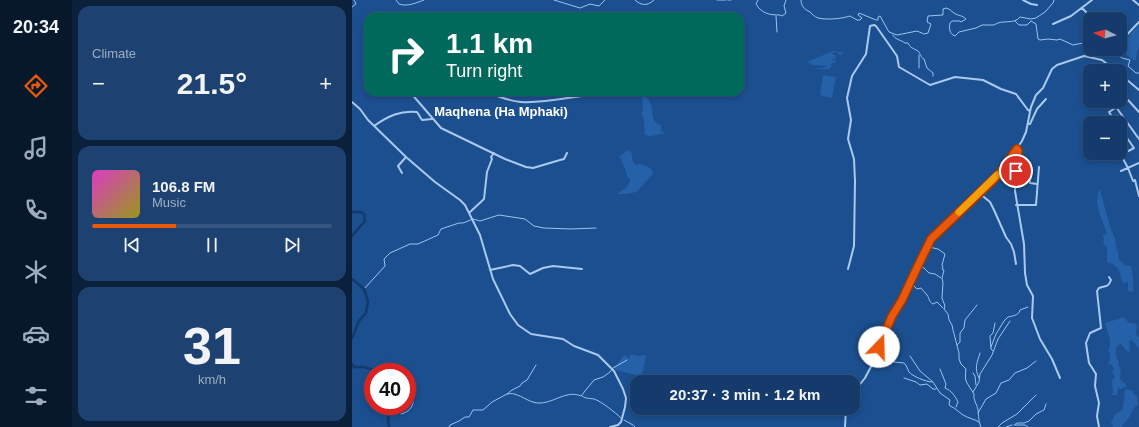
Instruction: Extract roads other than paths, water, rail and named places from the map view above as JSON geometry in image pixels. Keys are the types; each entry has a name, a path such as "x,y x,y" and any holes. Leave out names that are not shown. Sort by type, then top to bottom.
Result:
{"street":[{"path":"1023,0 1037,5"},
{"path":"1053,24 1071,16 1092,0"},
{"path":"1133,0 1139,5"},
{"path":"1082,8 1086,12"},
{"path":"1127,35 1139,22"},
{"path":"848,269 854,246 855,181 854,159 848,139 851,120 847,98 852,76 866,54 870,26 876,26 887,40 897,56 899,67 926,84 930,85 956,77 983,80 1008,92 1016,94 1030,111"},
{"path":"860,384 874,361 892,316 902,300 931,239 999,174 1017,149 1026,132 1030,111 1036,95 1043,88 1052,68 1080,57 1102,60 1107,64"},
{"path":"1127,81 1139,90"},
{"path":"414,96 432,119 446,131 456,134 474,145 519,165 533,168 564,159 567,153"},
{"path":"497,96 504,99 522,102 536,102 592,96"},
{"path":"1028,124 1030,124 1037,109 1046,99"},
{"path":"1127,101 1139,112"},
{"path":"352,102 406,157 435,182 460,200 469,213 480,235 490,270 510,314 518,325 524,330 537,335 563,339 574,346 598,355 614,371 624,389 626,398 621,422 618,425 610,427"},
{"path":"1112,116 1109,112 1115,108"},
{"path":"1117,108 1139,139"},
{"path":"374,126 387,118 402,112 417,112 422,120 432,119"},
{"path":"1127,138 1134,148 1127,151"},
{"path":"1017,149 1015,191 1016,205 1024,244 1024,273 1027,285 1033,296 1032,318 1040,339 1052,359 1060,378"},
{"path":"469,213 484,199 487,172 492,159 491,157 494,153"},
{"path":"402,173 398,166 406,157"},
{"path":"1123,160 1133,182 1135,180 1139,194"},
{"path":"1121,171 1139,163"},
{"path":"1016,205 1036,205 1039,168"},
{"path":"1016,174 1029,176 1030,182 1037,184"},
{"path":"979,194 990,202 1006,237 1011,244 1016,264"},
{"path":"490,270 498,270 513,266 522,267 530,274 543,268 553,266 582,269"},
{"path":"1099,427 1097,416 1099,402 1095,386 1096,374 1089,363 1086,343 1090,333 1101,328 1097,291 1099,288 1109,285 1111,280 1109,277"},
{"path":"845,427 846,415"}],"waterway":[{"path":"352,7 356,4 354,0"},
{"path":"396,0 399,4 405,5 424,0"},
{"path":"554,0 580,8 590,4 599,6 605,0"},
{"path":"635,0 644,4 654,0"},
{"path":"717,0 726,0"},
{"path":"758,0 756,4 761,10 770,14 782,16 786,13 784,6 786,0"},
{"path":"801,0 802,6 818,18 834,19 850,16 860,20 862,18 858,15 859,13 878,20 878,17 880,16 889,32 897,35 917,31 924,34 928,33 931,24 927,22 928,16 943,15 943,9 946,8 966,19 961,22 952,21 950,23 951,32 955,36 959,32 982,25 994,25 1001,22 1015,21 1020,17 1031,19 1036,18 1045,12 1054,0"},
{"path":"776,16 777,32"},
{"path":"1015,21 1019,25 1027,25 1031,21 1036,24 1038,39 1040,40 1060,39 1073,45 1083,43"},
{"path":"893,35 905,43 908,43 911,47 918,51 924,59 927,68 933,73 933,76"},
{"path":"919,55 919,68"},
{"path":"1120,56 1130,60 1128,66 1136,73 1139,73"},
{"path":"352,212 361,212 364,214 365,221 352,236"},
{"path":"364,289 385,266 384,259 390,253 410,244 418,244 438,235 441,229 473,219 480,221 499,215 525,219 534,226 544,228 596,228"},
{"path":"929,247 938,249 945,254 942,265 942,269 944,270 942,278 942,298 945,306 944,309 948,314 952,325 959,353 959,359 961,364 966,369 965,377 974,394 981,427"},
{"path":"920,266 929,273 935,274 941,278"},
{"path":"352,279 364,289 368,301 366,313 359,321 352,338"},
{"path":"914,286 917,289 921,288 931,303 933,304 937,302 943,308"},
{"path":"957,345 960,342 960,333 964,328 965,320 977,305"},
{"path":"991,347 996,334 1004,321 1008,317 1017,315 1020,310 1028,307"},
{"path":"973,392 979,382 980,374 992,355 998,339 1010,321"},
{"path":"993,351 991,349 990,336 993,333 995,323"},
{"path":"979,378 976,368 980,353"},
{"path":"910,356 920,371 933,382 940,393 950,400 950,406 963,415 979,422"},
{"path":"507,394 521,396 537,403 546,402 571,394 581,396 594,380 603,377 613,368 627,360"},
{"path":"978,413 986,399 996,393 1001,383 1009,380 1015,373 1027,368 1036,361"},
{"path":"894,362 904,363 909,372 913,375 923,380 932,382"},
{"path":"352,364 354,367 364,367"},
{"path":"449,427 465,417 469,417 473,410 483,410 492,402 520,386 527,380 536,365"},
{"path":"940,369 946,384 945,388 953,394 958,402 956,407"},
{"path":"973,373 975,376 976,385"},
{"path":"904,378 920,385 927,384 933,389 936,389"},
{"path":"998,427 1017,414 1036,395"},
{"path":"582,396 600,402 621,418"},
{"path":"1014,425 1029,421 1036,414 1044,410 1046,404"},
{"path":"389,415 389,427"},
{"path":"624,420 635,427"},
{"path":"1006,427 1012,425"},
{"path":"1015,425 1025,425 1028,427"}],"district":[{"name":"Maqhena (Ha Mphaki)","path":"501,111"}]}
